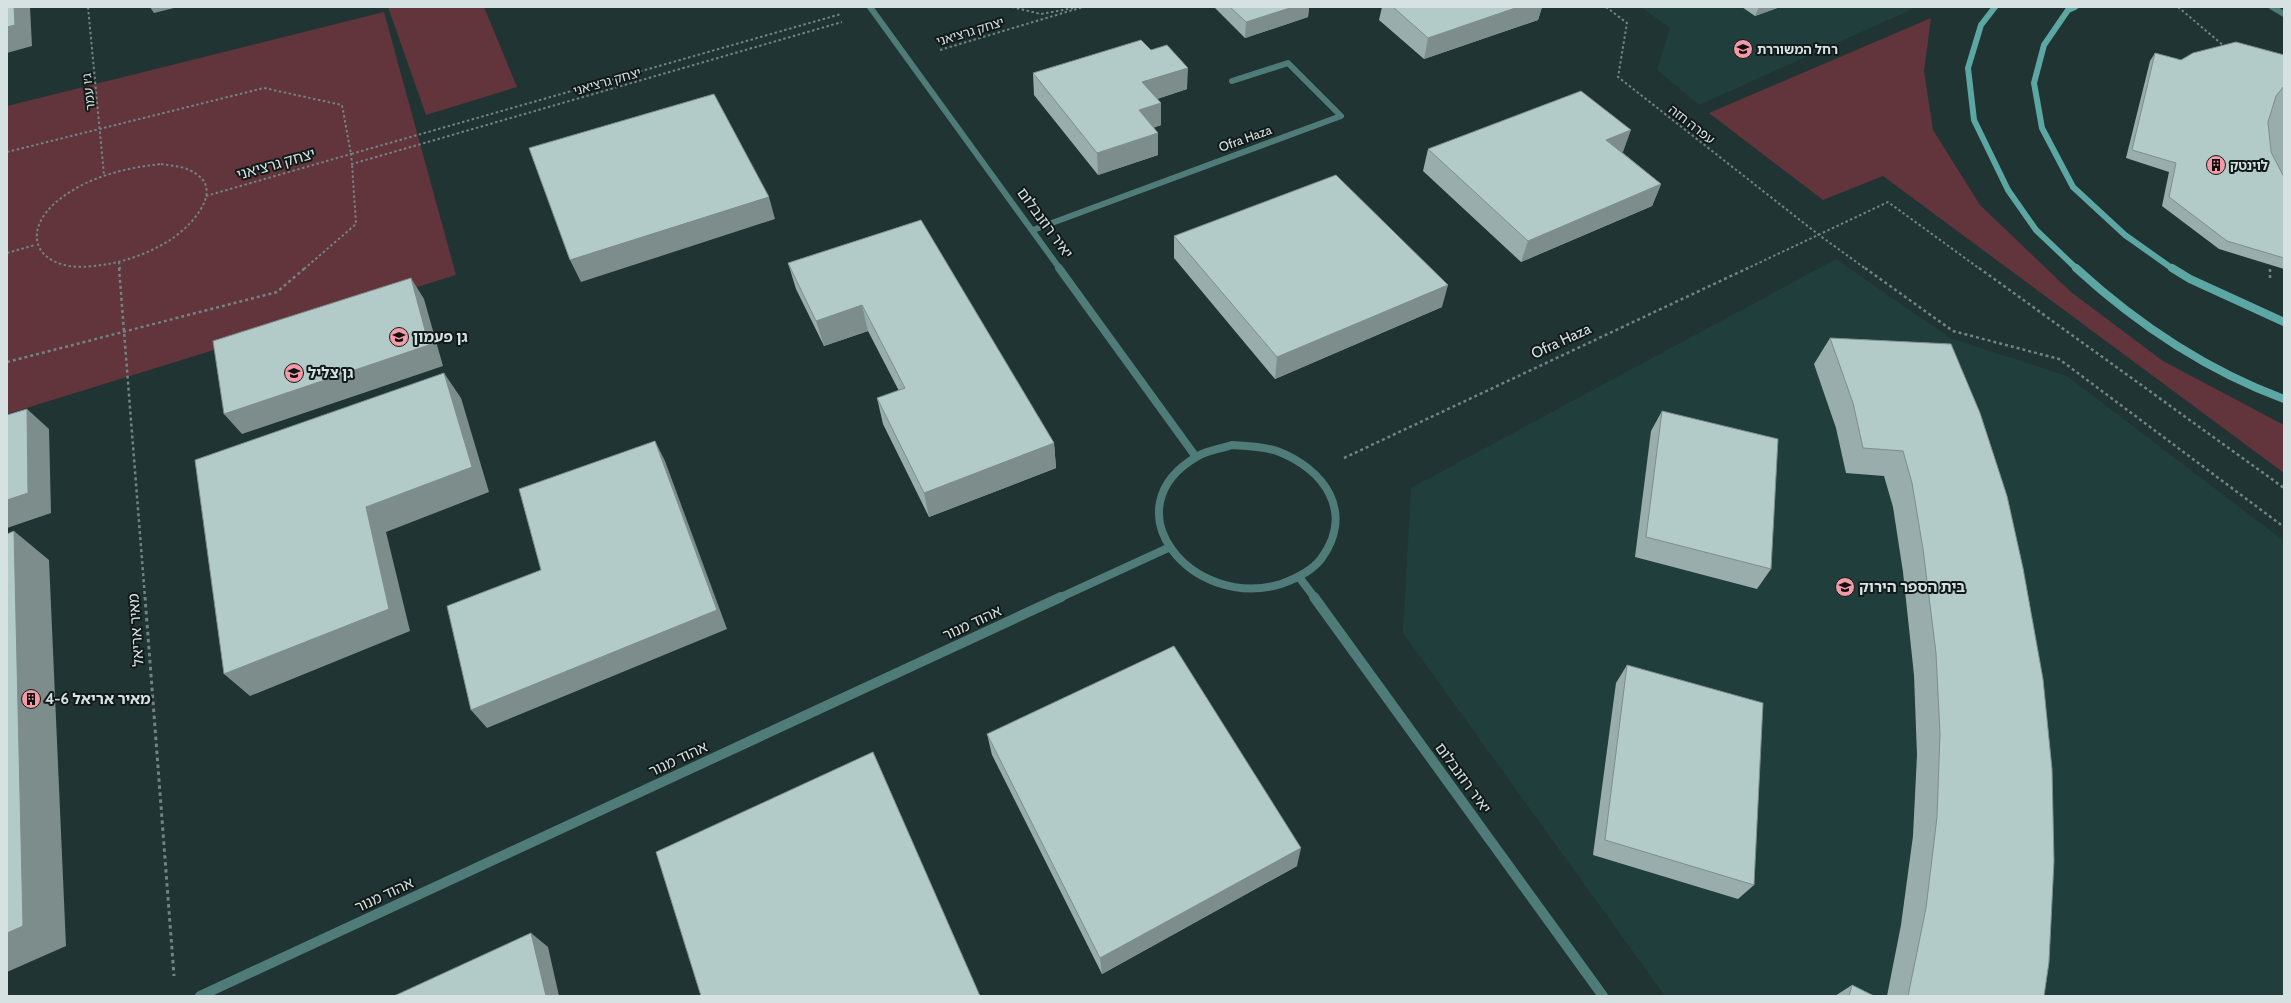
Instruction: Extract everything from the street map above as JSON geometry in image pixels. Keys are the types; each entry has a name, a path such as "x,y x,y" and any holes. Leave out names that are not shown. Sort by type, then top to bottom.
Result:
{"main road":[{"path":"1995,7 1981,25 1968,68 1974,120 2008,190 2036,230 2083,274 2136,319 2195,358 2257,389 2284,399"},
{"path":"2075,7 2068,10 2044,45 2034,83 2042,128 2073,187 2125,235 2151,255 2190,279 2284,322"}],"street":[{"path":"2272,7 2284,14"},
{"name":"יאיר רוזנבלום","path":"873,10 1196,457"},
{"name":"Ofra Haza","path":"1033,230 1341,116 1288,63 1232,81"},
{"path":"1232,446 1262,447 1290,456 1313,472 1330,493 1336,512 1334,537 1321,560 1299,577 1270,588 1247,590 1215,583 1188,568 1168,548 1158,519 1161,494 1175,473 1196,457 1232,446"},
{"name":"אהוד מנור","path":"200,996 1168,548"},
{"name":"יאיר רוזנבלום","path":"1299,577 1603,996"}],"path":[{"name":"ג׳ו עמר","path":"88,7 104,175"},
{"name":"יצחק גרציאני","path":"1012,7 1041,14 1078,7"},
{"name":"יצחק גרציאני","path":"909,59 1083,7"},
{"name":"עפרה חזה","path":"1606,7 1626,23 1618,77 1819,235"},
{"path":"2178,7 2224,46 2217,50"},
{"name":"יצחק גרציאני","path":"352,164 873,10"},
{"name":"יצחק גרציאני","path":"206,196 843,14"},
{"path":"7,152 264,88 342,105 351,154 356,224 277,292 7,362"},
{"path":"161,164 184,168 200,177 206,191 206,196 203,207 189,225 176,236 150,251 119,262 88,267 66,265 46,258 35,245 35,232 44,214 63,197 87,182 104,175 134,167 161,164"},
{"name":"Ofra Haza","path":"1313,472 1888,202 2284,488"},
{"path":"1819,235 1953,331 2059,359 2284,526"},
{"path":"7,253 35,245"},
{"name":"מאיר אריאל","path":"119,262 174,980"}],"shaded area":[{"path":"388,7 484,7 517,87 426,115"},
{"name":"רחל המשוררת","path":"1641,7 1917,7 1699,105 1657,70 1670,28"},
{"path":"384,12 456,275 7,414 7,106"},
{"path":"1931,18 1924,71 1933,130 1980,205 2071,292 2163,361 2284,425 2284,473 1883,176 1823,200 1709,113"},
{"name":"בית הספר הירוק","path":"1836,259 1950,338 2067,376 2284,541 2284,996 1665,996 1403,633 1411,488"}],"building":[{"path":"7,7 14,7 15,25 7,27"},
{"path":"1230,7 1293,7 1246,22"},
{"path":"1393,7 1518,7 1428,38"},
{"path":"1141,40 1151,50 1167,45 1188,68 1142,82 1161,103 1139,110 1158,133 1097,153 1033,73"},
{"name":"לוינטק","path":"2236,42 2284,55 2284,86 2276,96 2268,122 2271,152 2284,177 2284,258 2227,241 2169,197 2176,163 2132,150 2155,53 2181,60 2193,53"},
{"path":"1581,91 1631,130 1606,140 1661,184 1528,241 1428,149"},
{"path":"714,94 769,197 570,260 529,148"},
{"path":"1336,175 1448,285 1277,357 1174,236"},
{"path":"921,220 1054,443 924,493 877,398 905,388 862,305 816,321 788,263"},
{"path":"411,278 429,345 224,414 213,341"},
{"path":"1830,338 1951,344 1980,413 2007,496 2023,568 2043,679 2052,769 2054,861 2049,962 2044,996 1908,996 1926,908 1937,817 1940,734 1936,653 1923,549 1912,483 1903,451 1863,448 1853,403"},
{"path":"444,373 472,467 366,507 389,609 224,674 195,460"},
{"path":"27,409 28,493 7,500 7,415"},
{"path":"1662,411 1778,439 1771,569 1646,537"},
{"path":"655,441 717,610 471,710 447,606 541,570 519,489"},
{"path":"14,531 23,926 7,933 7,534"},
{"path":"1174,646 1301,848 1100,958 987,734"},
{"path":"1627,665 1763,703 1754,885 1605,840"},
{"path":"873,752 980,996 701,996 656,852"},
{"path":"531,933 546,996 394,996"},
{"path":"1852,985 1874,996 1849,996"}],"place":[{"name":"רחל המשוררת","path":"1743,49"},
{"name":"לוינטק","path":"2216,165"},
{"name":"גן פעמון","path":"399,337"},
{"name":"גן צליל","path":"294,373"},
{"name":"בית הספר הירוק","path":"1845,587"},
{"name":"מאיר אריאל 4-6","path":"31,699"}]}
